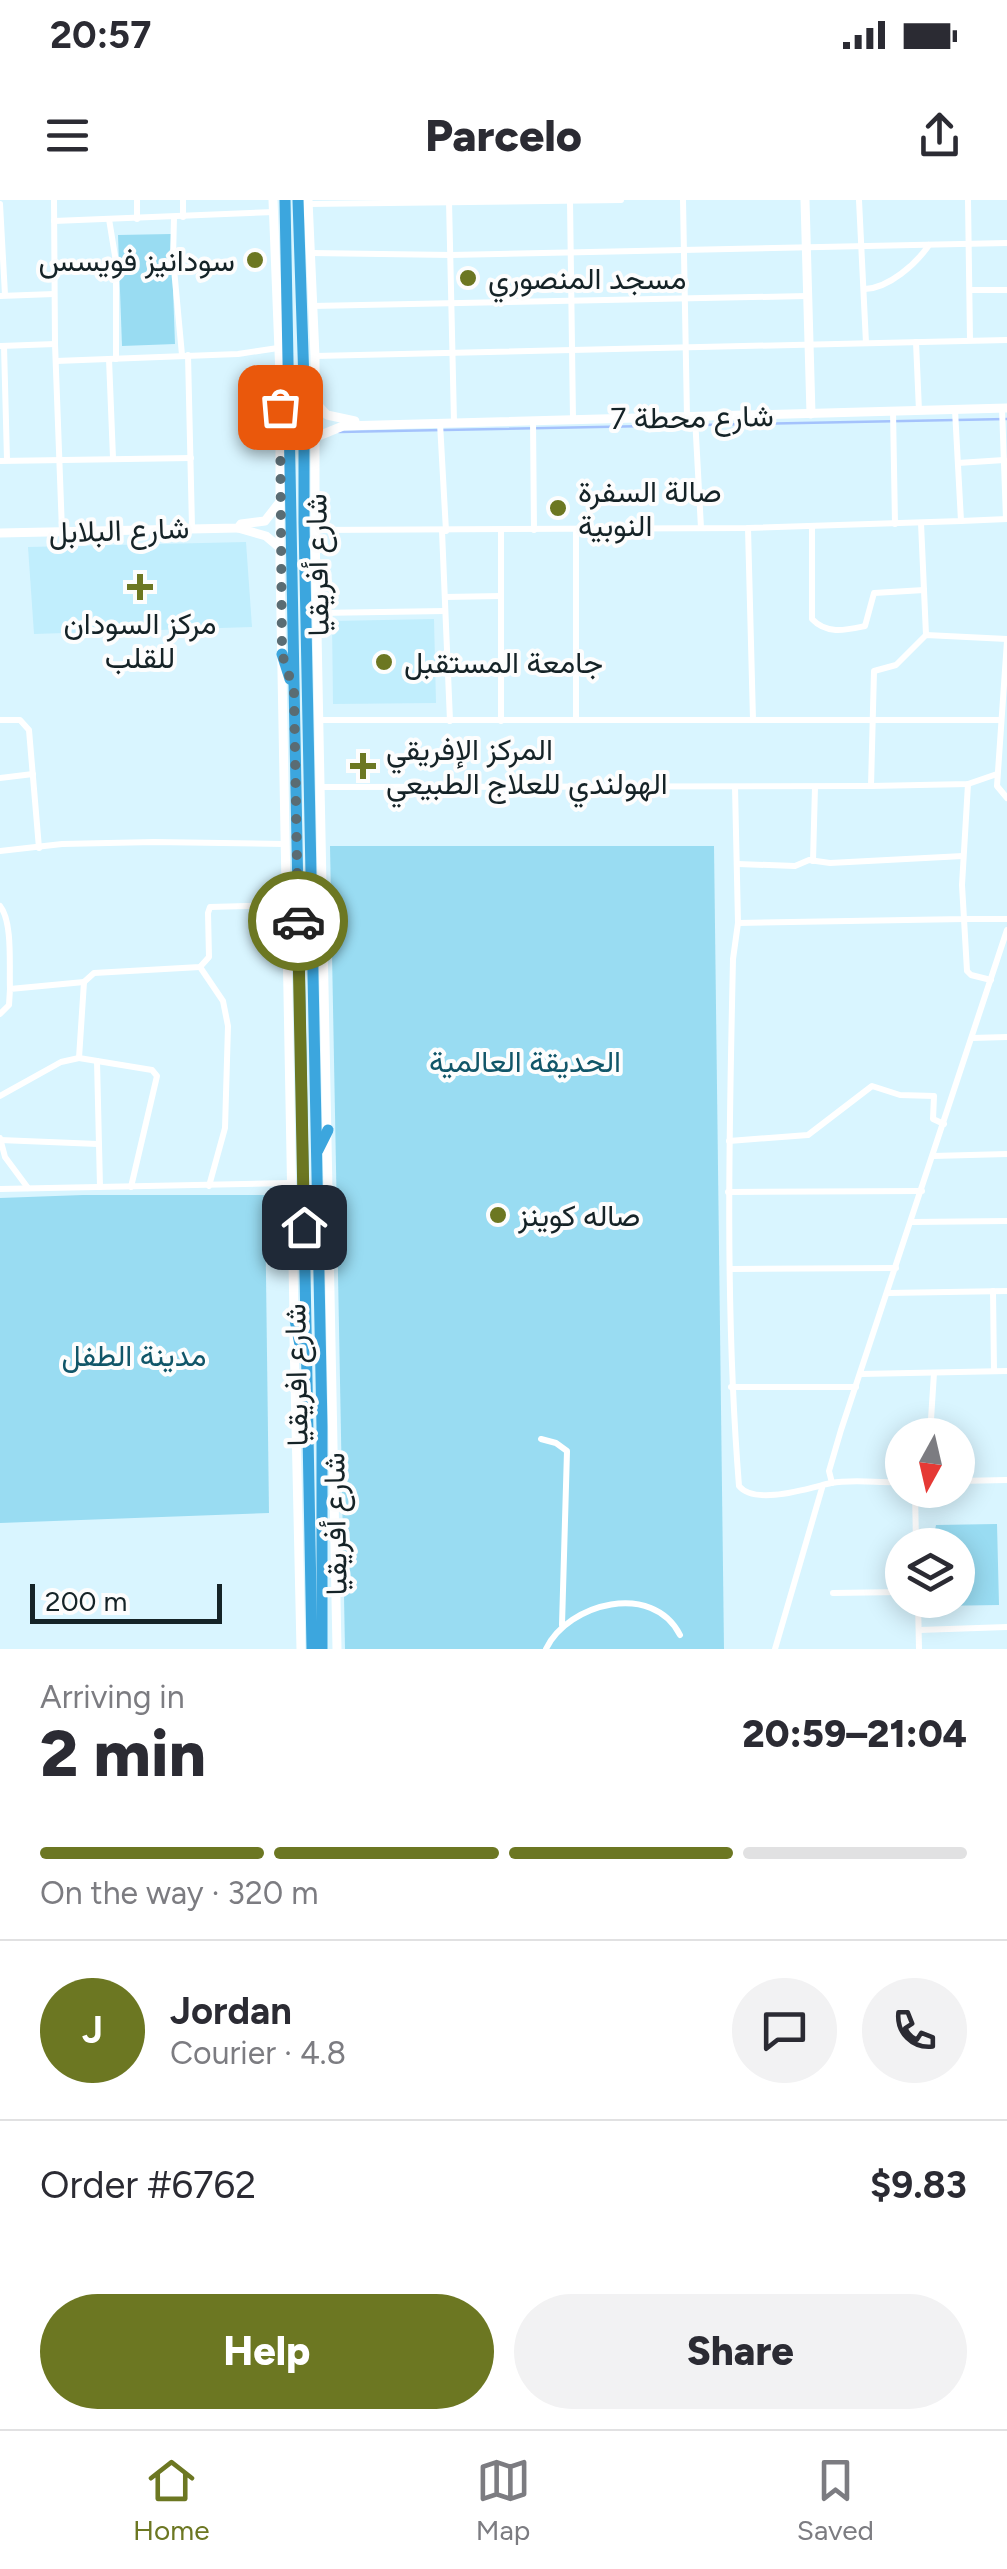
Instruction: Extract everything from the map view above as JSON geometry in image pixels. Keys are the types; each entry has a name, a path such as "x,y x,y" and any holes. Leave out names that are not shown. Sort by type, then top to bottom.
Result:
{"highway":[{"name":"شارع افريقيا","path":"284,200 279,214 294,691 292,905 298,930 312,1649"},
{"name":"شارع افريقيا","path":"304,201 300,276 315,748 312,902 322,1649"},
{"path":"274,235 279,214"},
{"path":"300,276 312,289"},
{"path":"282,654 294,691"},
{"path":"292,905 312,902"},
{"path":"298,930 313,920"},
{"path":"290,1086 300,1058"},
{"path":"317,1154 328,1130"},
{"path":"294,1315 306,1376"}],"street":[{"path":"54,200 62,532"},
{"path":"137,200 137,219"},
{"path":"183,200 173,258 185,355 192,527"},
{"path":"54,221 279,214 273,200"},
{"path":"304,201 621,200"},
{"path":"683,200 684,299 701,528"},
{"path":"805,200 810,414"},
{"path":"859,200 866,343"},
{"path":"968,200 970,340"},
{"name":"شارع أفريقيا","path":"304,201 315,356 320,720 315,748 321,787 337,1649"},
{"path":"449,201 454,422"},
{"path":"570,201 573,419"},
{"path":"0,204 2,296 54,294"},
{"path":"108,220 116,262 113,458"},
{"name":"شارع أفريقيا","path":"274,235 284,844 292,905 290,1086 301,1649"},
{"path":"310,253 451,255 1007,243"},
{"path":"865,289 878,288 910,267 930,244"},
{"path":"970,290 1007,290"},
{"path":"312,306 807,296"},
{"path":"315,356 1007,340"},
{"path":"916,342 918,411"},
{"path":"55,344 2,346 4,460 191,458"},
{"path":"56,361 238,354 278,348"},
{"path":"316,402 332,418 377,425"},
{"path":"315,530 812,528 1007,519 1005,408"},
{"name":"شارع محطة 7","path":"377,425 1005,408"},
{"path":"955,410 961,521"},
{"path":"893,412 895,524"},
{"path":"534,420 534,530"},
{"path":"440,423 450,721"},
{"path":"316,437 334,428 377,425"},
{"path":"958,462 1004,460"},
{"path":"238,528 268,518 280,500"},
{"path":"870,786 874,671 896,665 926,635 920,523"},
{"name":"شارع البلابل","path":"0,533 238,528 266,536 279,546"},
{"path":"748,528 753,720"},
{"path":"812,528 812,619 819,626 842,631 865,626 874,593 924,590"},
{"path":"501,530 502,720"},
{"path":"576,530 576,720"},
{"path":"445,597 501,596"},
{"path":"318,613 446,611"},
{"path":"926,635 1007,640 997,774 998,791 1007,798"},
{"path":"0,720 16,720 30,730 38,848"},
{"path":"320,720 1002,720"},
{"path":"0,778 33,774"},
{"path":"321,787 870,786 968,784 997,774"},
{"path":"968,784 963,856 967,971 991,980"},
{"path":"813,861 816,786"},
{"path":"735,787 738,923 732,959 728,1192 731,1387 742,1491 772,1494 822,1488 832,1483 885,1482"},
{"path":"0,850 154,842 284,844"},
{"path":"738,864 795,866 813,861 830,864 963,856"},
{"path":"10,988 84,982 94,974 200,967 209,957 210,907 292,905"},
{"path":"0,906 6,913 10,988 9,1005 0,1014"},
{"path":"738,923 1007,919"},
{"path":"832,1483 829,1471 1007,932"},
{"path":"200,967 224,1001 228,1026 225,1128 209,1186"},
{"path":"79,1058 84,982"},
{"path":"972,1038 1007,1037"},
{"path":"0,1096 61,1062 79,1058 152,1070 157,1076 131,1187"},
{"path":"97,1061 100,1187"},
{"path":"729,1140 808,1135 872,1086 900,1094 932,1095 933,1120 944,1124"},
{"path":"28,1188 5,1156 0,1139 98,1144"},
{"path":"933,1156 1007,1154"},
{"path":"0,1188 292,1183"},
{"path":"728,1192 922,1191"},
{"path":"912,1222 1007,1220"},
{"path":"731,1268 896,1268"},
{"path":"993,1291 994,1372"},
{"path":"888,1294 1007,1291"},
{"path":"861,1374 1007,1371"},
{"path":"931,1418 934,1373"},
{"path":"731,1387 856,1387"},
{"path":"541,1438 567,1451 562,1626"},
{"path":"975,1481 1007,1480"},
{"path":"776,1649 822,1488"},
{"path":"834,1593 885,1592"},
{"path":"546,1649 562,1626 597,1606 624,1604 662,1616 680,1635"},
{"path":"918,1618 919,1649"},
{"path":"918,1630 1007,1627"}],"shaded area":[{"name":"مركز السودان للقلب","path":"246,542 252,627 34,634 28,547"},
{"name":"جامعة المستقبل","path":"434,619 436,703 333,704 332,621"}],"green space":[{"path":"171,234 175,344 122,346 118,235"},
{"name":"الحديقة العالمية","path":"330,846 714,846 724,1649 345,1649"},
{"name":"مدينة الطفل","path":"265,1195 269,1513 0,1523 0,1198"},
{"path":"997,1524 999,1605 975,1605 975,1528 935,1528"}],"waterway":[{"path":"339,432 1007,419"}],"way so far":[{"path":"280,407 282,654 294,691 298,921"}],"place":[{"name":"سودانيز فويسس","path":"255,260"},
{"name":"مسجد المنصوري","path":"468,278"},
{"name":"صالة السفرة النوبية","path":"558,508"},
{"name":"مركز السودان للقلب","path":"140,587"},
{"name":"جامعة المستقبل","path":"384,662"},
{"name":"المركز الإفريقي الهولندي للعلاج الطبيعي","path":"363,766"},
{"name":"صاله كوينز","path":"498,1215"}],"route":[{"path":"298,921 304,1227"}]}
